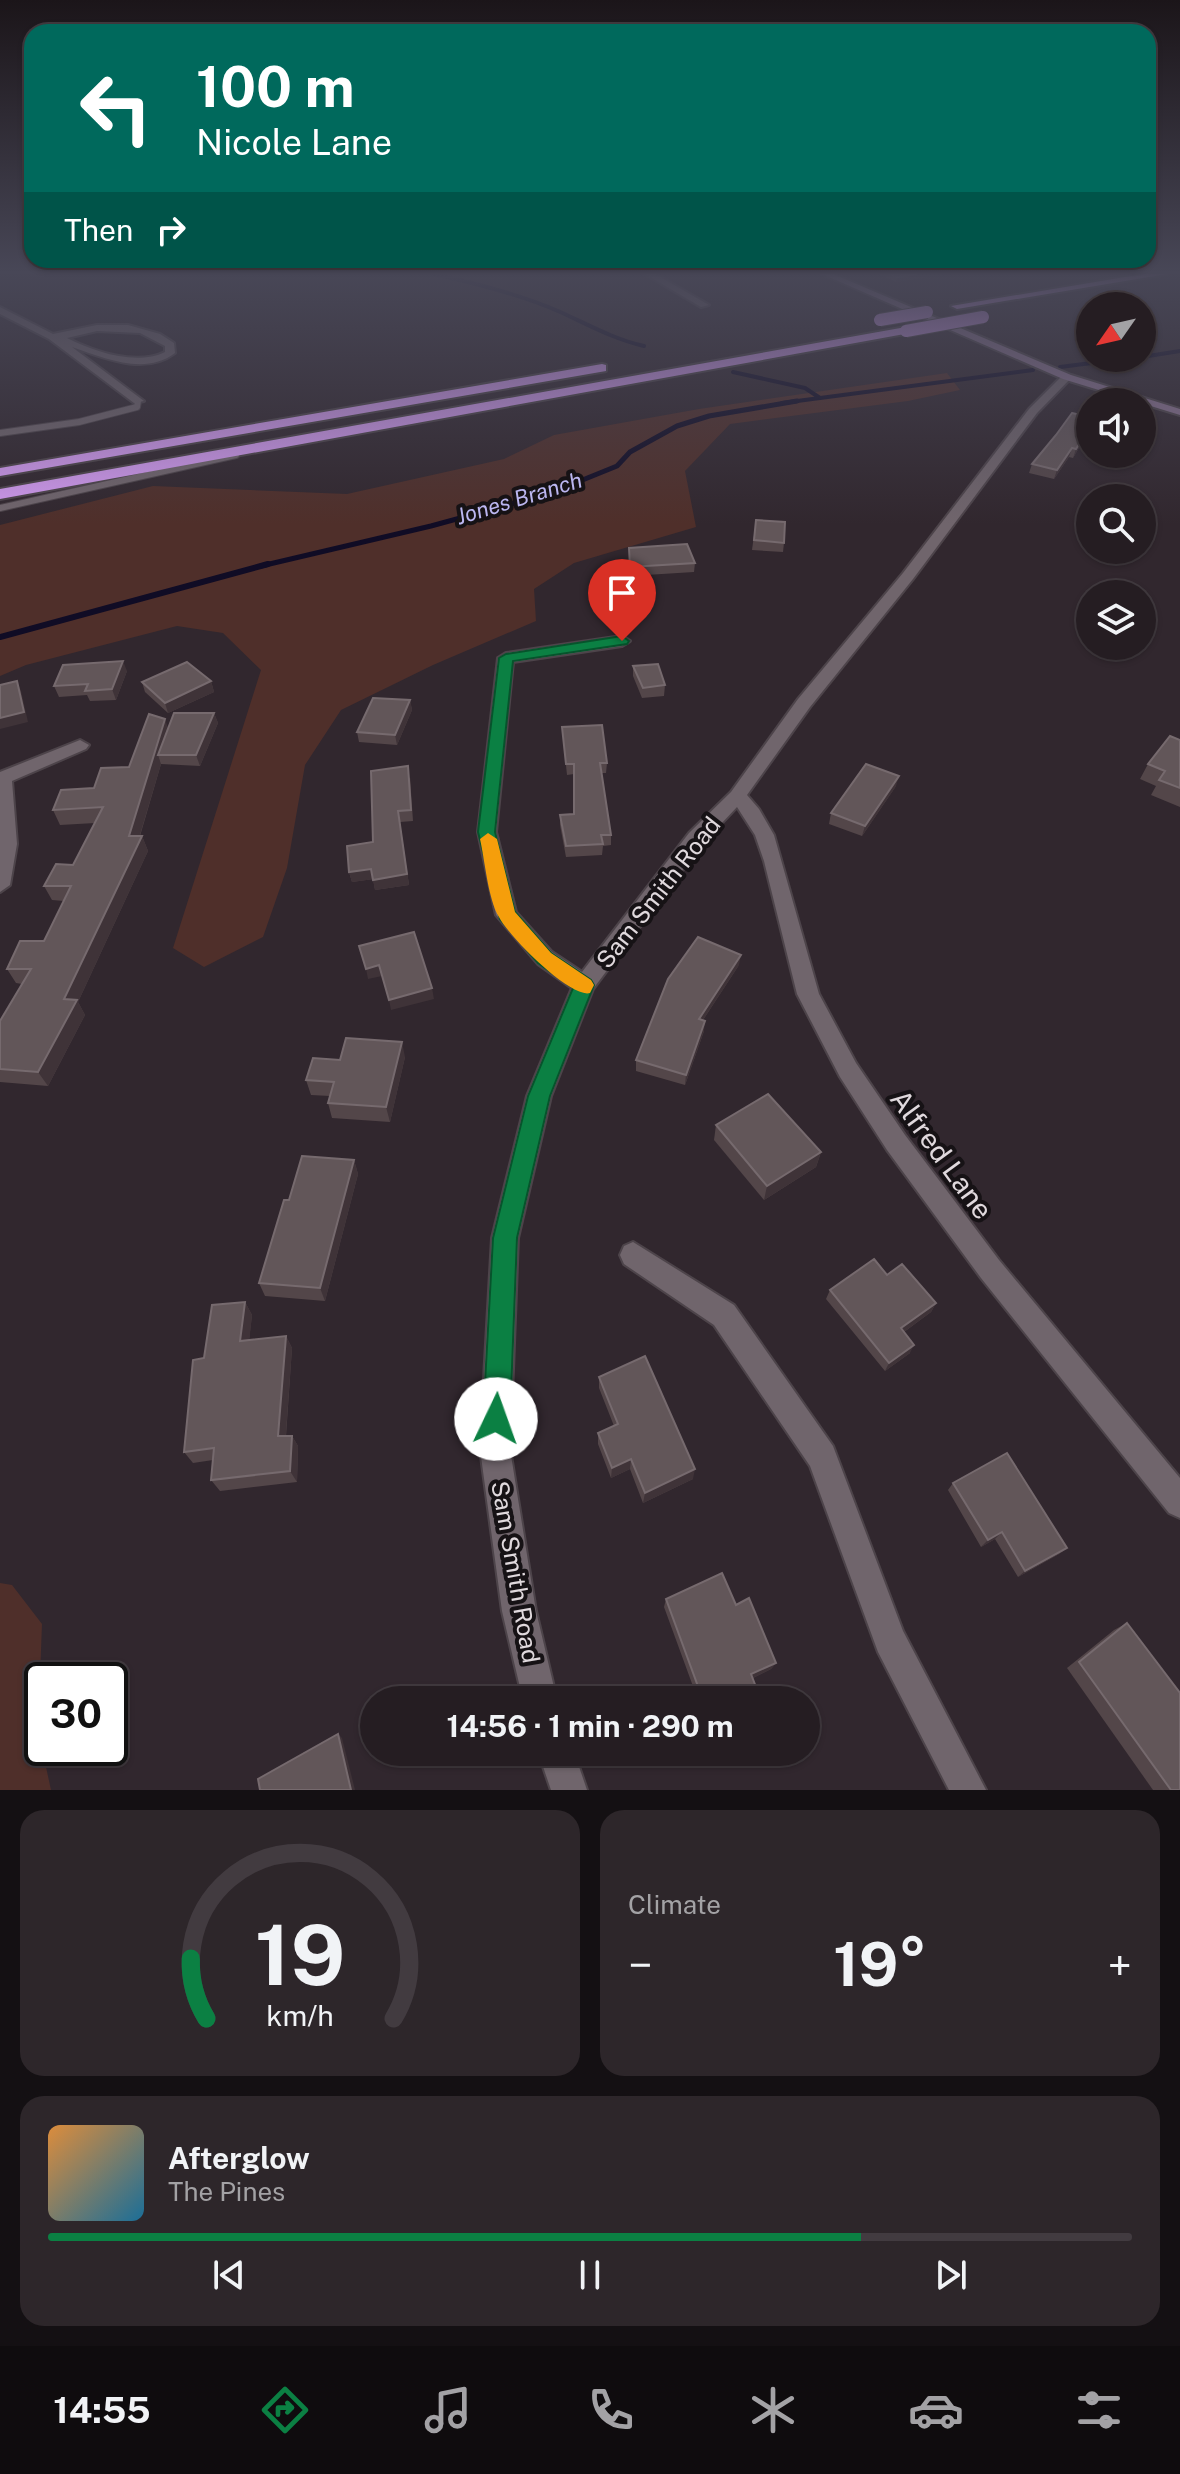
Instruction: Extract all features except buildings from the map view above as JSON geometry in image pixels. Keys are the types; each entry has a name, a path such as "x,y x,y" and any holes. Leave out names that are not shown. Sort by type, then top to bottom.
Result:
{"highway":[{"path":"0,494 759,358"},
{"path":"0,472 623,365"}],"street":[{"path":"86,358 138,401"},
{"path":"116,358 124,360 156,358"},
{"path":"1023,358 1100,388"},
{"name":"Sam Smith Road","path":"537,1686 519,1611 495,1449 505,1238 539,1096 584,985 696,838 737,796 804,703 908,576 1033,411 1067,377"},
{"path":"1156,406 1180,412"},
{"path":"584,985 545,958 506,915 487,832 506,658 622,641"},
{"path":"0,885 7,844 2,778 80,745"},
{"name":"Alfred Lane","path":"737,796 747,803 766,841 807,992 867,1103 986,1266 1180,1502"},
{"path":"633,1255 724,1315 822,1457 890,1640 968,1790"},
{"path":"561,1766 569,1790"}],"lane":[{"path":"0,433 103,417 137,407 138,401"},
{"path":"0,508 284,443"}],"shaded area":[{"path":"947,373 960,390 908,401 730,424 685,471 696,527 574,563 534,589 536,621 433,665 341,710 305,765 287,868 263,937 204,967 173,948 261,670 223,633 177,626 26,665 0,676 0,525 153,486 347,494 504,459 554,435 699,409"},
{"path":"0,1583 12,1585 42,1624 41,1662 24,1662 24,1766 46,1766 51,1790 0,1790"}],"waterway":[{"name":"Jones Branch","path":"1060,367 1076,365"},
{"name":"Jones Branch","path":"796,401 1033,370"},
{"path":"733,372 805,388 820,398"},
{"name":"Jones Branch","path":"261,566 431,526 548,494 617,466 630,452 677,426 709,416 796,401"},
{"name":"Jones Branch","path":"782,403 796,401"},
{"name":"Jones Branch","path":"0,637 268,564"}],"slow traffic":[{"path":"488,839 506,915 545,958 584,985 583,988"}],"route":[{"path":"496,1419 505,1238 539,1096 584,985 545,958 506,915 487,832 506,658 622,641"}]}
